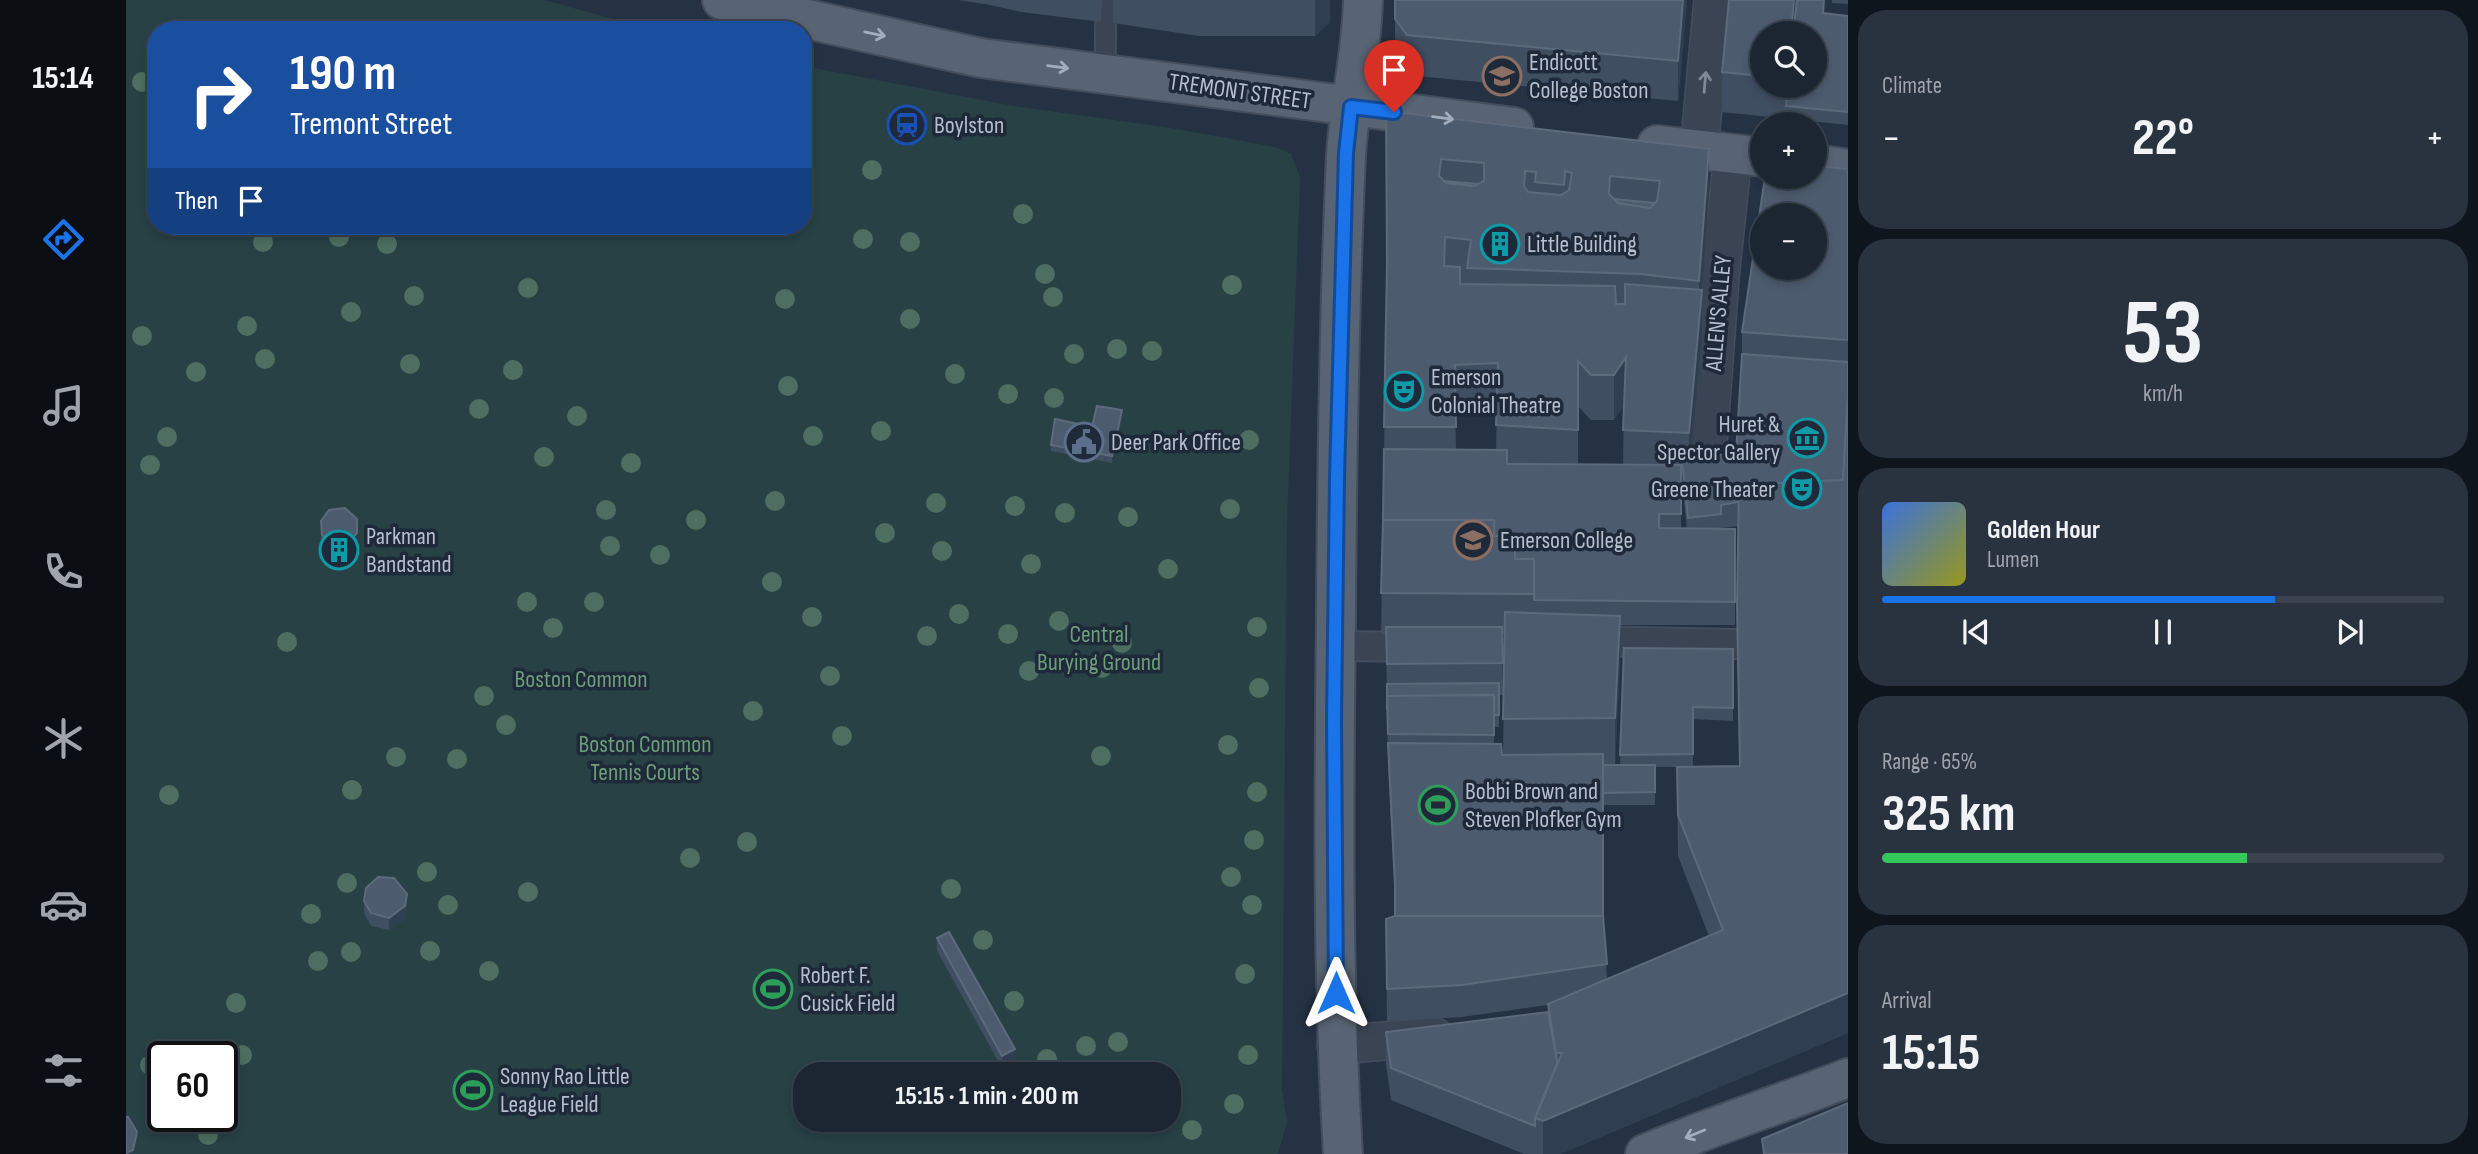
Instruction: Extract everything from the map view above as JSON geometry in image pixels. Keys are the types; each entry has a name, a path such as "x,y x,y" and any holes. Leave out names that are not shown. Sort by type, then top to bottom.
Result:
{"main road":[{"name":"TREMONT STREET","path":"722,0 981,58 1554,132"},
{"path":"1343,1154 1336,1045 1335,646 1346,180 1363,0"},
{"path":"1620,140 1731,154"},
{"path":"1827,166 1848,169"},
{"path":"1645,1154 1848,1078"},
{"path":"1727,1154 1746,1117"}],"street":[{"name":"ALLEN'S ALLEY","path":"1706,471 1731,154 1713,0"},
{"path":"1553,652 1589,641 1737,644"},
{"path":"1335,646 1444,648"},
{"path":"1336,1045 1466,1033"}],"lane":[{"path":"1105,72 1106,0"}],"green space":[{"name":"Boston Common","path":"126,0 544,0 621,21 147,21 147,235 812,235 812,68 1014,106 1171,128 1275,147 1291,154 1300,177 1287,522 1282,1089 1287,1122 1278,1154 126,1154"}],"building":[{"path":"1395,0 1683,0 1678,61 1407,35 1395,19"},
{"path":"1729,0 1794,0 1792,21 1750,21 1750,75 1722,72"},
{"path":"1797,0 1824,0 1823,13 1848,16 1848,112 1786,106 1787,98 1827,98 1827,21 1794,21"},
{"path":"1386,111 1709,149 1699,281 1641,274 1467,268 1471,240 1445,237 1444,266 1460,267 1460,284 1615,286 1616,304 1625,304 1625,284 1702,290 1689,433 1623,430 1626,357 1614,375 1591,375 1578,361 1578,430 1496,425 1498,363 1455,365 1456,427 1384,427","holes":["1441,159 1484,163 1484,181 1474,186 1446,183 1439,176","1525,171 1536,172 1535,182 1564,185 1565,171 1572,173 1569,190 1561,195 1528,192 1524,186","1610,176 1660,181 1657,201 1650,208 1618,203 1609,194"]},
{"path":"1827,167 1848,169 1848,340 1742,332 1750,278 1827,280 1827,203 1761,203 1763,189 1827,189"},
{"path":"1443,181 1478,184 1474,186"},
{"path":"1614,199 1655,203 1650,208 1618,203"},
{"path":"1742,354 1848,362 1843,480 1739,485 1738,502 1721,505 1721,514 1688,518 1682,459 1736,453"},
{"path":"1848,395 1848,993 1543,1121 1535,1118 1562,1053 1556,1053 1548,1004 1723,930 1678,815 1677,767 1740,766 1737,604 1739,485 1843,480"},
{"name":"Deer Park Office","path":"1097,406 1122,410 1112,456 1051,445 1055,419 1092,427"},
{"path":"1384,449 1507,450 1507,464 1681,465 1681,514 1659,514 1659,528 1735,529 1735,602 1534,600 1534,559 1515,559 1515,536 1494,536 1494,520 1383,520"},
{"path":"345,508 357,519 357,533 348,543 332,544 322,535 321,521 329,510"},
{"path":"1383,520 1494,520 1494,536 1515,536 1515,559 1534,559 1534,594 1381,593"},
{"path":"1505,612 1620,616 1615,718 1503,719"},
{"path":"1386,627 1502,627 1503,663 1387,664"},
{"path":"1624,648 1733,649 1733,708 1693,707 1693,754 1620,755"},
{"path":"1499,683 1499,715 1494,715 1494,695 1387,696 1387,684"},
{"path":"1494,695 1494,735 1388,734 1387,696"},
{"path":"1388,743 1501,744 1502,755 1603,754 1603,916 1395,916"},
{"path":"1603,765 1655,765 1655,792 1603,793"},
{"path":"378,877 394,878 407,894 405,906 389,918 371,913 364,901 366,888"},
{"path":"1395,916 1603,916 1607,964 1462,985 1387,989 1386,919"},
{"path":"949,932 1015,1049 1002,1056 937,938"},
{"path":"1548,1012 1558,1061 1535,1118 1535,1126 1391,1068 1386,1032"},
{"path":"1848,1103 1848,1154 1764,1154 1762,1139"},
{"path":"126,1117 137,1132 133,1150 126,1153"}],"place":[{"name":"Endicott College Boston","path":"1502,76"},
{"name":"Boylston","path":"907,125"},
{"name":"Little Building","path":"1500,244"},
{"name":"Emerson Colonial Theatre","path":"1404,391"},
{"name":"Huret & Spector Gallery","path":"1807,438"},
{"name":"Deer Park Office","path":"1084,442"},
{"name":"Greene Theater","path":"1802,489"},
{"name":"Emerson College","path":"1473,540"},
{"name":"Parkman Bandstand","path":"339,550"},
{"name":"Bobbi Brown and Steven Plofker Gym","path":"1438,805"},
{"name":"Robert F. Cusick Field","path":"773,989"},
{"name":"Sonny Rao Little League Field","path":"473,1090"}],"route":[{"path":"1336,993 1334,720 1337,477 1346,153 1351,107 1394,112"}],"park label":[{"name":"Central Burying Ground","path":"1099,648"},
{"name":"Boston Common Tennis Courts","path":"645,758"}]}
